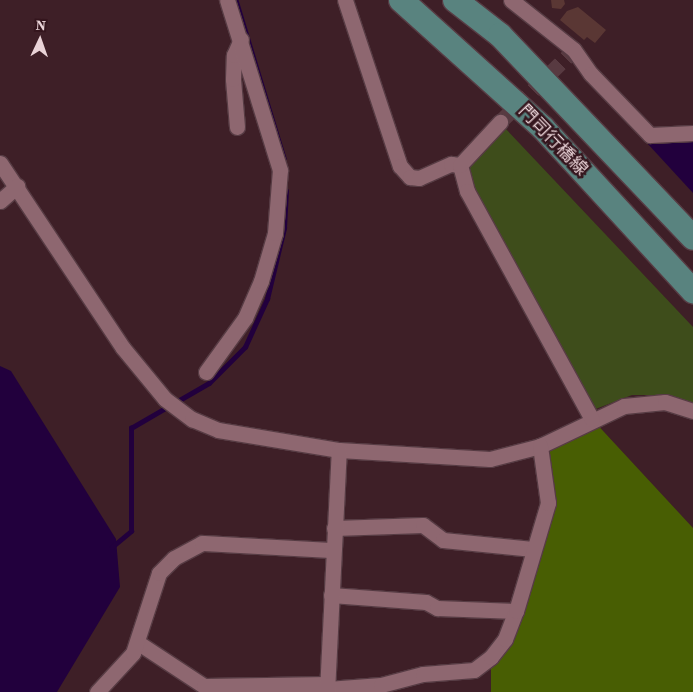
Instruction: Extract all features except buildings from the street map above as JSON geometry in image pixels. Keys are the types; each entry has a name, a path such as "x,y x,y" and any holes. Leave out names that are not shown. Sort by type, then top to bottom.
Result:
{"main road":[{"name":"門司行橋線","path":"401,0 543,128 693,291"},
{"name":"門司行橋線","path":"455,0 500,35 693,238"}],"street":[{"path":"206,372 245,318 261,281 275,233 280,170 241,39 227,0"},
{"path":"345,0 400,166 410,177 419,178 451,164 460,165"},
{"path":"511,0 574,50 591,74 650,136 693,134"},
{"path":"237,127 234,63 241,39"},
{"path":"460,165 500,122"},
{"path":"0,163 17,186 52,245 118,340 166,398 192,419 218,430 339,450 490,459 540,446 592,419 624,406 665,402 693,411"},
{"path":"460,165 467,191 592,419"},
{"path":"0,201 17,186"},
{"path":"136,642 204,686 327,688 381,685 423,674 474,670 505,639 516,611 548,503 540,446"},
{"path":"327,688 332,550 339,450"},
{"path":"334,528 423,525 443,540 533,549"},
{"path":"98,692 133,652 159,573 174,558 202,543 332,550"},
{"path":"331,595 426,602 437,608 516,611"}],"green space":[{"path":"504,127 693,327 693,406 665,395 632,395 593,410 469,195 466,166"},
{"path":"592,419 693,528 693,692 491,692 491,657 548,503 540,446"}],"shaded area":[{"path":"693,141 693,193 647,143"},
{"path":"0,366 11,371 116,539 120,587 57,692 0,692"}],"waterway":[{"path":"236,0 284,158"},
{"path":"176,402 209,383 245,347 267,299 284,228 286,191"},
{"path":"112,547 131,531 131,428 169,406"}],"tunnel":[{"path":"500,122 574,50"}]}
